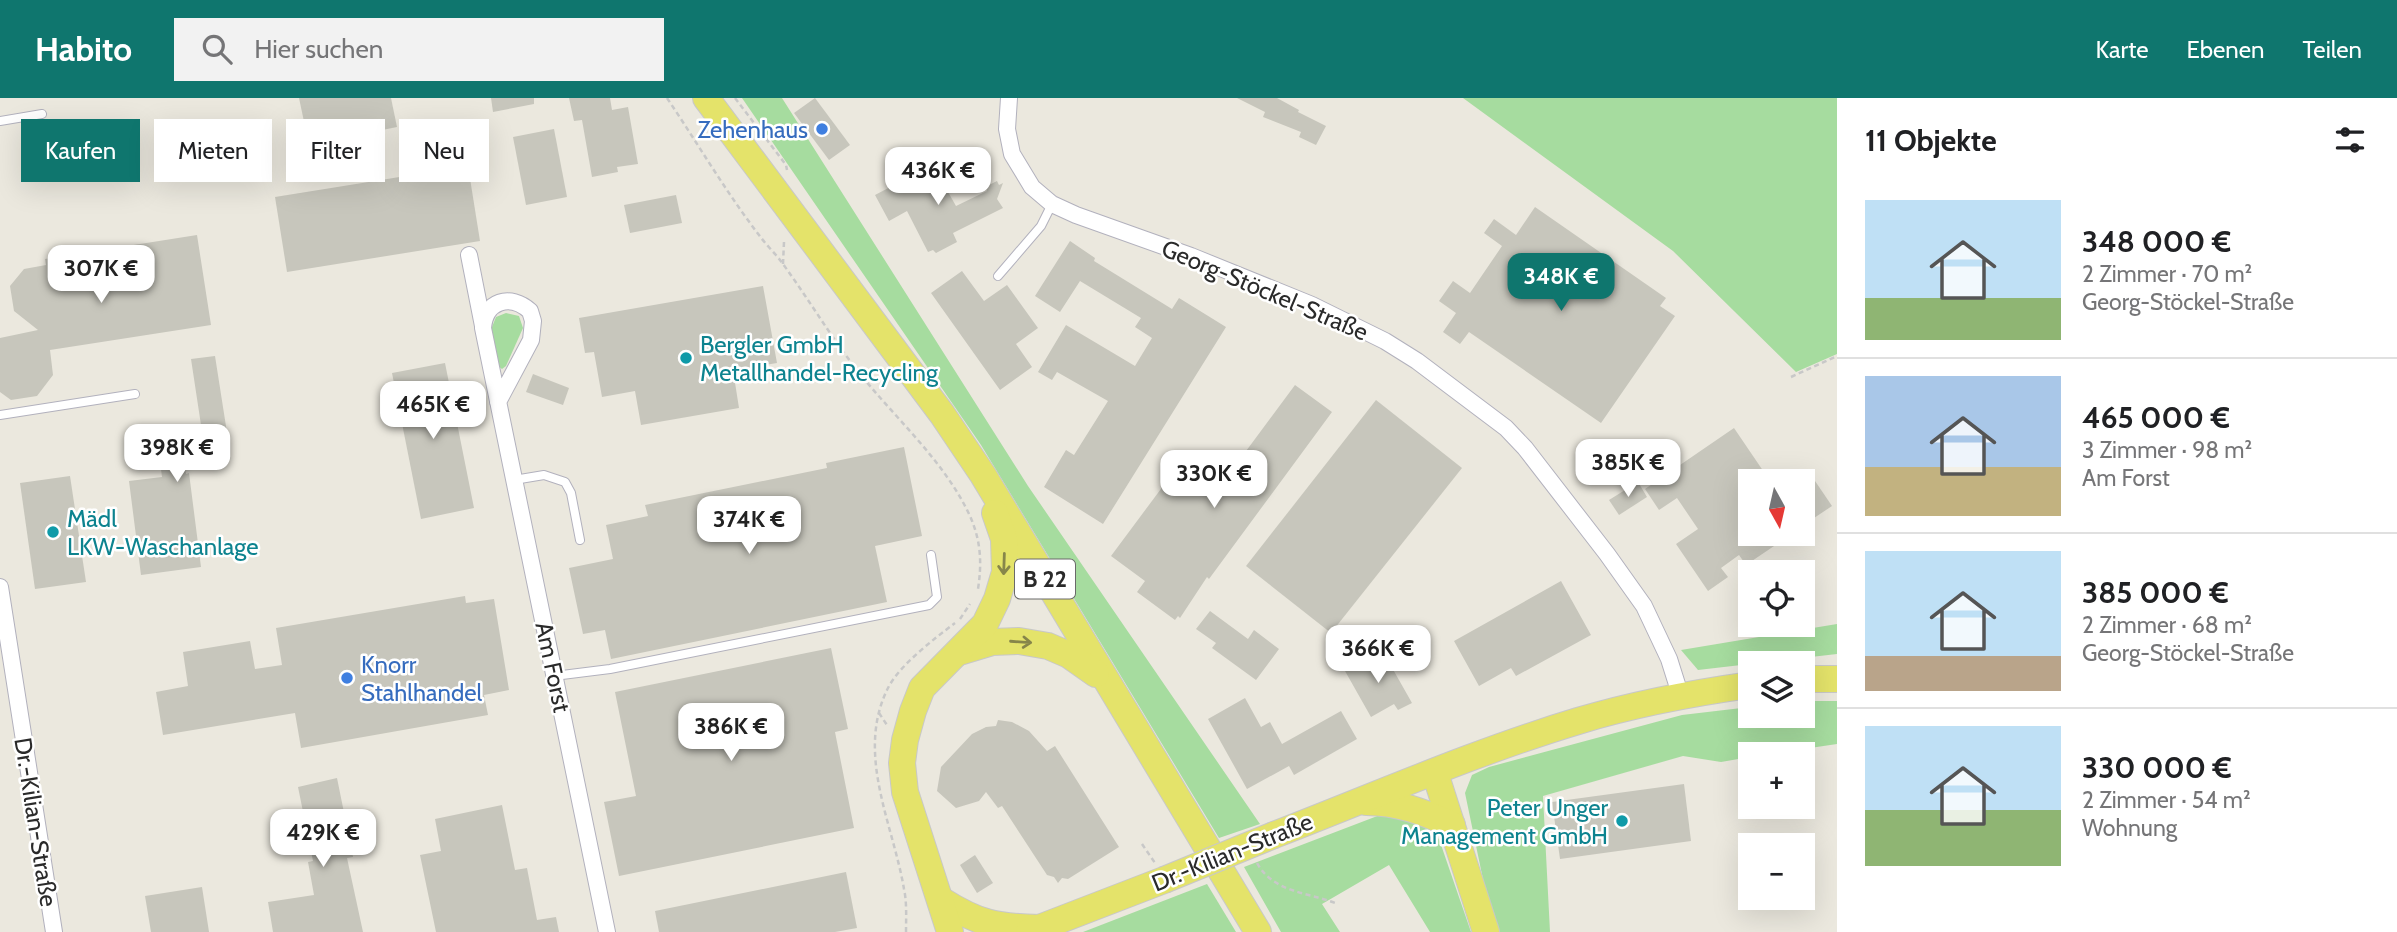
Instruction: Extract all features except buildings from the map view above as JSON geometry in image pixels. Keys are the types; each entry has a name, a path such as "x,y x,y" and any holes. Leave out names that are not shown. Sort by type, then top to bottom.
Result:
{"main road":[{"name":"B 22","path":"706,98 942,414 982,475 1258,932"},
{"path":"950,932 905,793 902,763 910,721 922,688 985,624 997,599 1005,572 1004,538 982,475"},
{"path":"954,654 992,642 1019,641 1048,646 1069,655 1108,683"},
{"path":"1815,680 1837,679"},
{"name":"Dr.-Kilian-Straße","path":"1035,930 1162,876 1499,747 1580,720 1738,687"},
{"path":"1435,772 1486,932"},
{"path":"1360,802 1381,802 1413,808 1452,825"},
{"path":"941,900 979,921 1035,930"}],"street":[{"name":"Georg-Stöckel-Straße","path":"1009,98 1007,129 1013,154 1032,187 1052,204 1105,227 1191,256 1312,305 1385,341 1417,361 1506,428 1525,448 1644,606 1669,659 1681,697"},
{"name":"Am Forst","path":"469,255 607,932"},
{"path":"483,328 484,316 490,308 501,302 514,301 523,305 530,311 533,321 530,340 498,402"},
{"name":"Dr.-Kilian-Straße","path":"0,587 54,932"}],"lane":[{"path":"0,121 42,114"},
{"path":"998,276 1041,226 1052,204"},
{"path":"0,415 135,394"},
{"path":"514,481 544,475 565,482 571,493 580,540"},
{"path":"554,676 615,668 929,605 937,597 931,555"}],"path":[{"path":"667,98 833,339 912,432 970,515 980,544 982,567 977,592"},
{"path":"735,98 786,165 788,178"},
{"path":"783,264 784,242"},
{"path":"1790,377 1837,356"},
{"path":"906,932 905,891 887,825 875,763 874,742 879,712 887,688 902,670 958,621 973,599"},
{"path":"1142,844 1162,876"},
{"path":"1252,854 1263,875 1276,886 1335,903"}],"green space":[{"path":"742,98 782,98 1028,486 1260,824 1219,838 981,445"},
{"path":"1463,98 1837,98 1837,354 1796,372 1673,251"},
{"path":"506,313 519,316 523,328 506,366 502,369 498,366 492,327 496,317"},
{"path":"1837,624 1837,654 1815,657 1815,651 1738,651 1738,665 1698,670 1681,650 1759,637 1815,637 1815,628"},
{"path":"1815,701 1837,701 1837,744 1815,747 1815,742 1738,742 1738,759 1721,762 1683,756 1543,796 1550,932 1494,932 1465,793 1472,775 1489,767 1682,715 1738,708 1738,728 1815,728"},
{"path":"1380,815 1420,824 1439,839 1471,932 1430,932 1389,865 1322,904 1340,932 1281,932 1244,867"},
{"path":"1207,884 1236,932 1083,932"}],"place":[{"name":"Zehenhaus","path":"822,129"},
{"name":"Bergler GmbH Metallhandel-Recycling","path":"686,358"},
{"name":"Mädl LKW-Waschanlage","path":"53,532"},
{"name":"Knorr Stahlhandel","path":"347,678"},
{"name":"Peter Unger Management GmbH","path":"1622,821"}]}
